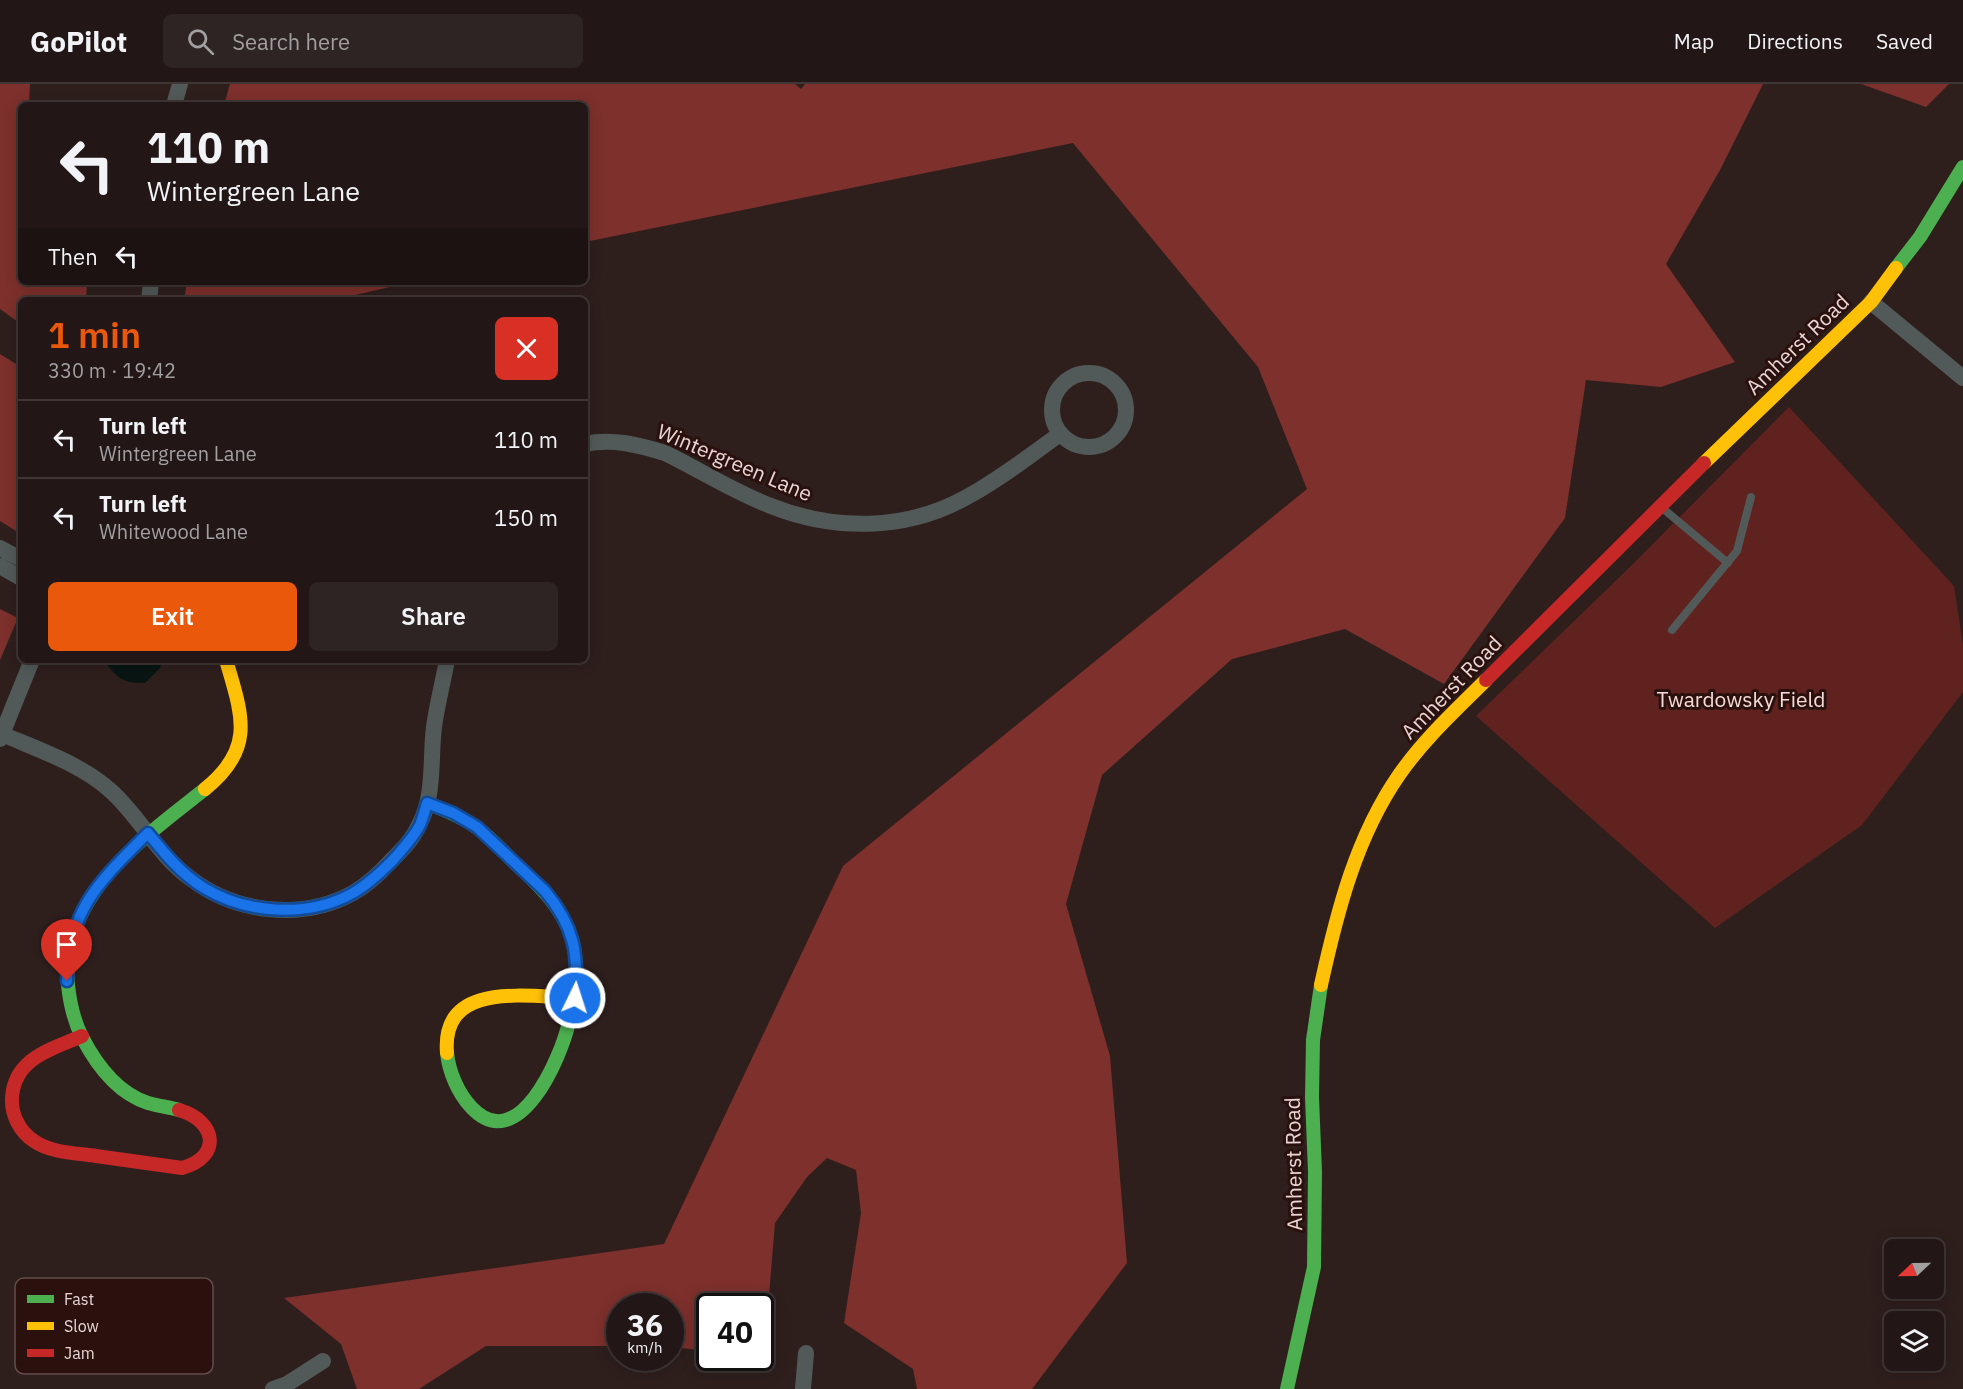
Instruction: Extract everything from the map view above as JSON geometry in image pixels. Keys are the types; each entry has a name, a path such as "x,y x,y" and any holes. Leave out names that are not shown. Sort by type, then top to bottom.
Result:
{"street":[{"path":"175,102 180,84"},
{"name":"Amherst Road","path":"1287,1389 1314,1267 1313,1040 1321,984 1339,911 1364,840 1380,807 1399,775 1448,717 1556,612 1726,440 1871,303 1920,237 1963,167"},
{"path":"1871,303 1963,378"},
{"path":"1094,373 1107,378 1118,388 1126,409 1124,424 1115,437 1102,445 1087,448 1072,444 1060,434 1053,421 1052,406 1056,392 1066,381 1079,374 1094,373"},
{"name":"Wintergreen Lane","path":"588,444 609,441 647,447 673,457 769,506 813,519 854,525 892,522 946,507 980,489 1060,434"},
{"path":"0,548 18,557"},
{"path":"0,566 18,576"},
{"path":"31,663 1,737 72,766 97,779 125,805 174,865 188,877 222,898 260,908 297,909 318,906 353,893 384,869 410,840 420,824 427,803 434,726 446,663"},
{"path":"82,1036 40,1054 29,1061 17,1076 11,1095 11,1105 13,1114 23,1132 38,1144 57,1150 182,1168 199,1163 205,1156 210,1140 208,1131 198,1118 128,1094 112,1081 98,1063 82,1036 70,1003 67,981 68,960 78,918 95,890 148,833 212,784 223,773 235,754 241,733 240,719 227,663"},
{"path":"427,803 453,813 477,827 545,891 569,928 574,942 577,974 575,998 560,1055 546,1083 528,1105 514,1116 498,1121 482,1117 468,1106 454,1082 446,1059 447,1033 455,1016 470,1003 490,998 575,998"},
{"path":"803,1389 806,1353"},
{"path":"273,1389 287,1384 323,1361"}],"lane":[{"path":"1672,630 1737,551 1751,497"},
{"path":"1661,507 1728,563"}],"green space":[{"name":"Twardowsky Field","path":"1789,407 1954,586 1963,645 1963,692 1862,825 1715,928 1476,716 1633,564"}],"shaded area":[{"path":"0,84 30,84 29,102 18,102 18,285 87,285 86,297 18,297 18,322 0,309"},
{"path":"230,84 795,84 801,89 805,84 1763,84 1720,170 1666,264 1735,362 1661,387 1586,380 1565,518 1444,684 1345,629 1232,659 1102,775 1066,904 1110,1056 1127,1263 1032,1389 917,1389 913,1369 844,1323 861,1213 856,1170 827,1158 807,1177 775,1223 769,1293 696,1293 696,1350 684,1348 684,1293 606,1293 606,1346 486,1346 419,1389 357,1389 341,1344 284,1298 664,1244 843,866 1307,489 1258,367 1073,143 588,241 588,102 225,102"},
{"path":"1861,84 1949,84 1926,107"},
{"path":"186,285 398,285 347,297 184,297"},
{"path":"0,354 18,365 18,532 0,521"},
{"path":"0,609 18,618 0,660"},
{"path":"106,663 162,663 145,683 130,682 113,671"}],"traffic: fast":[{"path":"1896,268 1920,237 1963,167"},
{"path":"179,1110 148,1103 127,1093 101,1068 82,1037 73,1012 68,985 69,953 77,924 91,897 110,872 156,828 205,789"},
{"path":"427,803 458,816 481,831 541,888 567,925 574,947 576,968 571,1011 557,1058 535,1097 521,1112 505,1120 488,1119 471,1107 455,1082 447,1053"},
{"path":"1287,1389 1314,1267 1313,1040 1321,985"}],"traffic: slow":[{"path":"1704,463 1871,302 1896,268"},
{"path":"205,789 221,774 232,759 241,730 237,698 227,663"},
{"path":"1321,985 1350,876 1384,799 1419,749 1486,680"},
{"path":"447,1053 449,1030 458,1013 472,1003 512,996 575,998"}],"traffic: jam":[{"path":"1486,680 1704,463"},
{"path":"82,1036 36,1057 27,1064 14,1084 13,1111 17,1122 29,1137 41,1145 64,1152 182,1168 195,1163 204,1156 209,1148 210,1139 201,1122 192,1115 179,1110"}],"route":[{"path":"67,981 68,960 78,918 102,880 148,833 174,865 204,888 222,898 260,908 297,909 334,901 353,893 367,883 384,869 410,840 420,824 427,803 453,813 477,827 554,902 574,942 577,974 575,998"}]}
